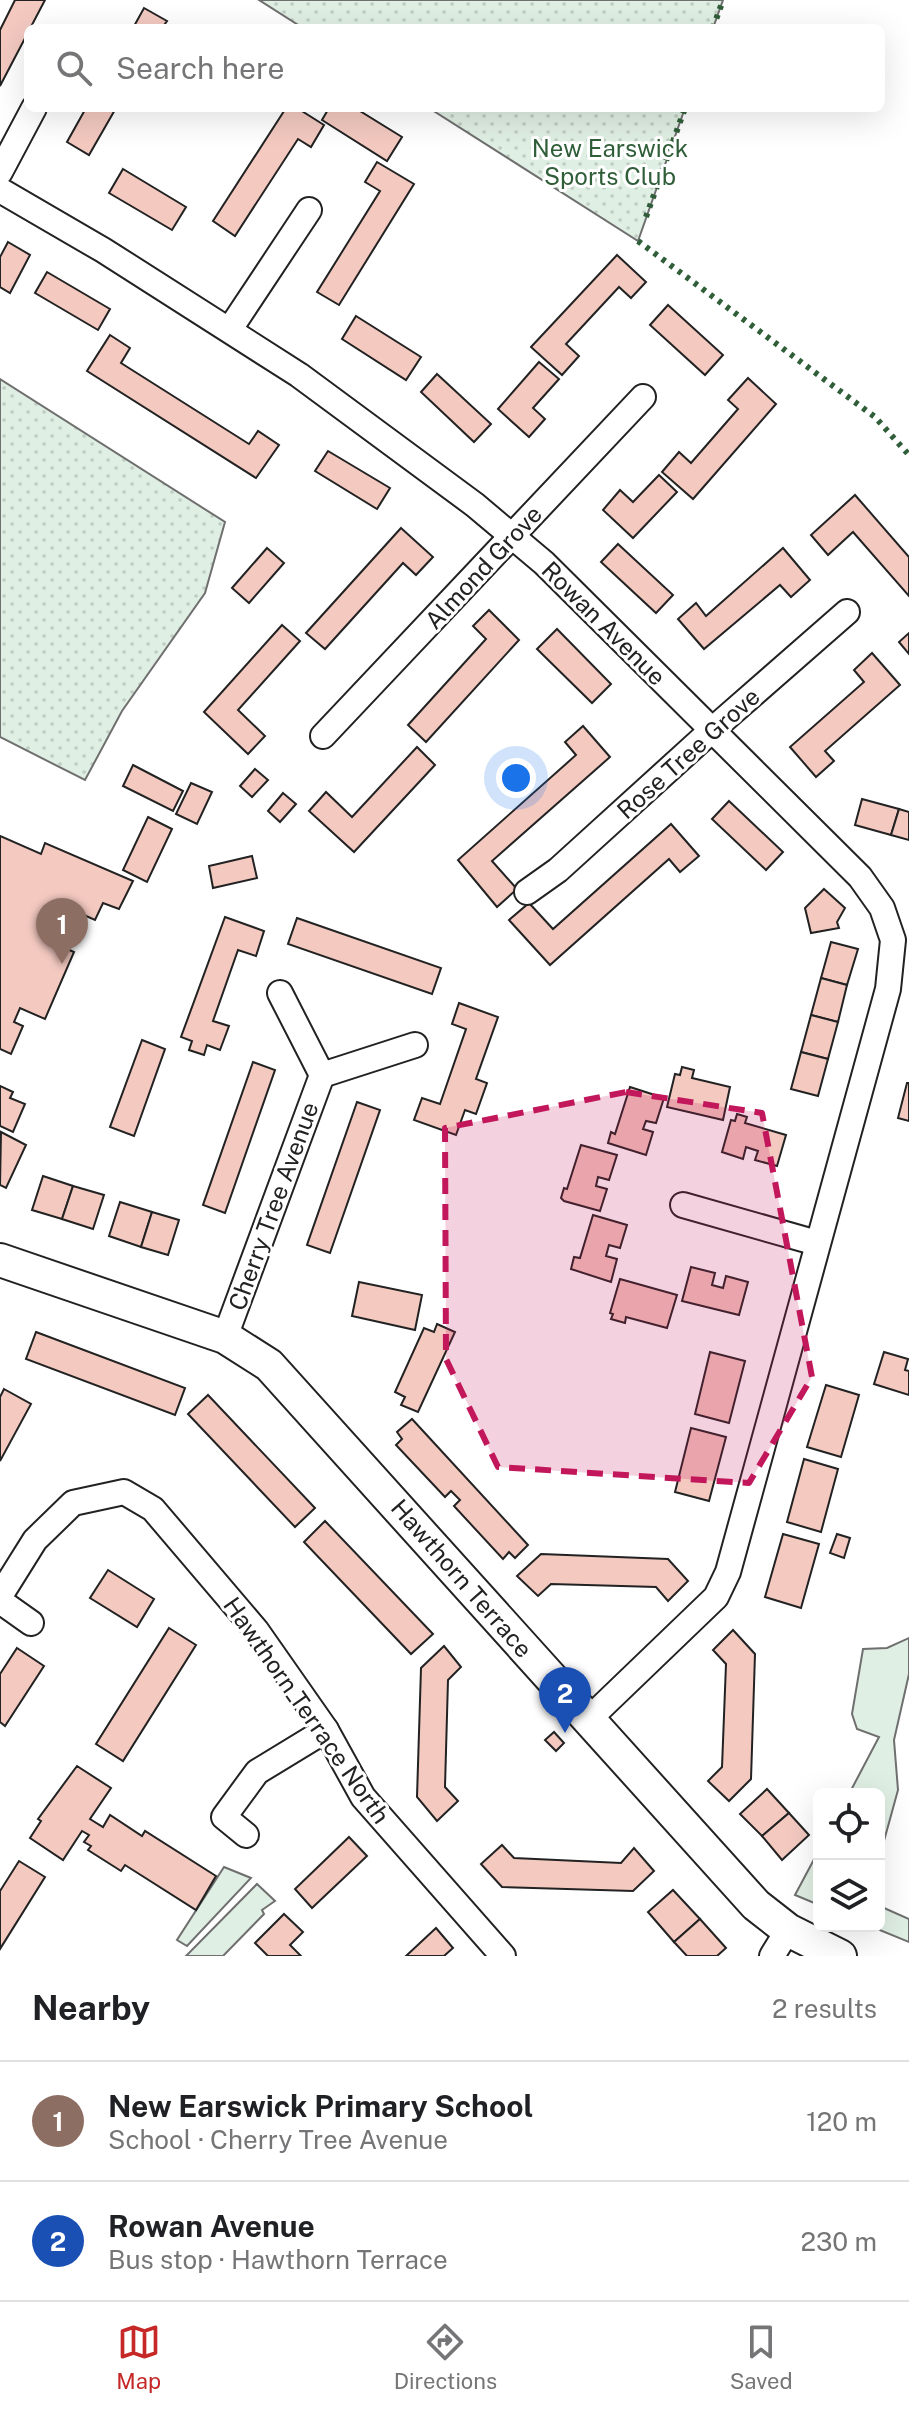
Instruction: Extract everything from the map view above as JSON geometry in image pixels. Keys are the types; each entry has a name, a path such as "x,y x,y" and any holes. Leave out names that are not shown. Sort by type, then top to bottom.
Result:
{"street":[{"path":"0,172 32,112"},
{"name":"Rowan Avenue","path":"0,190 230,329 350,411 475,505 555,573 860,877 901,940 728,1572 716,1597 587,1721"},
{"path":"230,329 309,210"},
{"name":"Almond Grove","path":"323,736 643,397"},
{"name":"Rose Tree Grove","path":"527,892 558,870 847,612"},
{"name":"Cherry Tree Avenue","path":"225,1337 322,1075 280,993"},
{"name":"Cherry Tree Avenue","path":"322,1075 415,1045"},
{"path":"683,1205 817,1243"},
{"name":"Hawthorn Terrace","path":"0,1260 225,1337 269,1365 756,1905 780,1943 840,1956"},
{"name":"Hawthorn Terrace North","path":"31,1623 0,1599 35,1540 73,1503 124,1492 153,1509 256,1630 326,1730 363,1797 503,1956"},
{"path":"246,1835 224,1817 257,1772 326,1730"}],"highlighted area":[{"path":"626,1092 762,1113 812,1377 749,1483 498,1467 446,1359 445,1128"}],"green space":[{"path":"259,0 723,0 714,24 297,24"},
{"name":"New Earswick Sports Club","path":"435,112 684,112 638,241"},
{"path":"0,379 225,522 205,593 122,711 85,780 0,737"},
{"path":"909,1638 909,1674 894,1740 898,1790 885,1837 885,1788 852,1788 879,1737 857,1729 852,1714 863,1649 887,1648"},
{"path":"813,1861 813,1902 795,1895"},
{"path":"224,1867 251,1878 187,1946 177,1940"},
{"path":"257,1884 275,1901 262,1910 264,1914 223,1956 186,1956"},
{"path":"885,1908 909,1919 909,1942 885,1932"}],"building":[{"path":"15,0 45,0 32,24 24,24 24,40 0,86 0,30"},
{"path":"144,8 167,21 165,24 135,24"},
{"path":"84,112 114,112 89,155 67,142"},
{"path":"283,112 303,112 324,125 311,147 298,139 235,236 213,221"},
{"path":"327,112 361,112 402,137 387,161 322,120"},
{"path":"377,162 414,184 339,305 317,292 380,191 365,182"},
{"path":"123,169 186,207 172,230 109,193"},
{"path":"8,242 30,255 10,293 0,287 0,257"},
{"path":"617,255 646,282 631,298 619,287 566,344 579,356 562,375 531,347"},
{"path":"47,272 110,309 98,330 35,293"},
{"path":"668,305 723,355 705,375 650,325"},
{"path":"356,316 421,357 406,380 342,339"},
{"path":"110,335 130,348 121,363 249,444 258,431 279,445 256,478 87,371"},
{"path":"539,362 559,379 533,408 545,419 529,437 498,409"},
{"path":"437,374 491,424 474,442 421,392"},
{"path":"748,378 776,404 693,499 662,472 679,452 691,463 738,409 728,400"},
{"path":"328,451 390,488 377,509 315,471"},
{"path":"659,475 677,492 633,538 603,510 620,490 633,502"},
{"path":"855,495 909,557 909,596 853,532 828,555 811,535"},
{"path":"401,528 433,557 416,575 403,563 325,649 306,633"},
{"path":"618,544 673,595 656,613 601,562"},
{"path":"267,548 284,563 249,603 232,588"},
{"path":"783,548 810,580 791,597 780,585 704,649 678,619 696,603 706,616"},
{"path":"489,610 519,640 426,742 408,725 486,639 473,626"},
{"path":"282,625 300,641 238,710 265,736 248,754 204,712"},
{"path":"557,629 611,684 592,703 537,649"},
{"path":"909,633 909,654 899,642"},
{"path":"872,653 900,685 825,751 834,761 816,777 790,747 864,682 854,670"},
{"path":"583,726 610,757 492,861 517,889 497,907 458,860 576,755 565,742"},
{"path":"417,747 435,765 354,852 309,811 326,792 352,817"},
{"path":"133,765 183,791 173,811 123,786"},
{"path":"255,769 268,780 252,797 240,786"},
{"path":"191,783 212,792 197,824 176,814"},
{"path":"283,793 296,804 280,822 268,811"},
{"path":"862,799 899,809 891,835 855,825"},
{"path":"729,801 783,852 766,870 712,819"},
{"path":"899,809 909,812 909,840 891,835"},
{"path":"148,817 172,829 147,882 123,870"},
{"path":"671,824 699,856 680,872 669,859 550,965 509,920 529,903 553,929"},
{"path":"0,836 41,854 45,843 133,881 119,909 103,903 95,920 66,907 51,942 74,952 45,1019 20,1008 14,1022 23,1026 11,1054 0,1049"},
{"path":"252,856 257,878 213,888 209,866"},
{"path":"824,889 845,908 837,922 839,928 811,933 805,908"},
{"path":"225,917 264,931 256,956 238,950 213,1021 229,1026 220,1050 207,1045 204,1055 189,1050 192,1041 181,1037"},
{"path":"297,918 441,968 432,994 288,944"},
{"path":"831,942 858,949 847,985 821,978"},
{"path":"821,978 847,985 838,1022 811,1015"},
{"path":"459,1003 498,1017 476,1079 487,1083 476,1114 465,1110 456,1135 414,1120 422,1098 440,1104 466,1029 452,1024"},
{"path":"811,1015 838,1022 828,1059 801,1052"},
{"path":"142,1040 165,1049 134,1136 110,1127"},
{"path":"801,1052 828,1059 818,1096 791,1089"},
{"path":"253,1062 275,1070 225,1213 203,1205"},
{"path":"682,1067 694,1070 692,1078 730,1087 723,1120 667,1107 675,1074 680,1075"},
{"path":"909,1083 909,1121 898,1118"},
{"path":"0,1086 13,1092 10,1098 25,1104 13,1132 0,1126"},
{"path":"630,1087 664,1098 656,1123 646,1121 643,1129 653,1132 646,1155 608,1143 611,1132 615,1134"},
{"path":"357,1102 380,1110 330,1253 307,1245"},
{"path":"737,1114 747,1117 745,1123 786,1135 777,1166 755,1160 758,1151 746,1147 743,1159 722,1152 731,1120 735,1121"},
{"path":"1,1132 26,1145 6,1188 0,1185"},
{"path":"581,1145 617,1155 609,1180 598,1177 596,1186 607,1189 600,1211 561,1198 564,1188 567,1189"},
{"path":"43,1176 73,1186 62,1219 32,1210"},
{"path":"73,1186 104,1195 93,1229 62,1219"},
{"path":"120,1202 152,1212 141,1247 109,1236"},
{"path":"152,1212 179,1220 168,1255 141,1247"},
{"path":"593,1215 627,1225 620,1248 609,1245 606,1256 617,1259 611,1282 571,1269 574,1257 580,1258"},
{"path":"691,1267 715,1273 712,1285 723,1288 726,1276 748,1282 739,1315 682,1301"},
{"path":"620,1279 677,1295 667,1328 626,1317 625,1323 611,1319"},
{"path":"359,1282 422,1295 415,1330 352,1316"},
{"path":"437,1324 455,1332 418,1412 401,1405 405,1397 395,1392 424,1328 434,1332"},
{"path":"36,1332 185,1388 175,1415 26,1359"},
{"path":"710,1352 745,1361 729,1423 695,1414"},
{"path":"884,1352 908,1359 905,1370 909,1371 909,1395 874,1384"},
{"path":"826,1385 859,1395 841,1457 807,1447"},
{"path":"4,1389 31,1404 0,1461 0,1397"},
{"path":"208,1395 315,1508 295,1527 188,1414"},
{"path":"412,1419 528,1545 515,1558 509,1552 503,1559 454,1506 460,1500 451,1491 445,1497 396,1445 402,1439 397,1432"},
{"path":"691,1428 726,1437 709,1501 675,1492"},
{"path":"804,1459 838,1469 821,1532 787,1522"},
{"path":"325,1521 433,1634 411,1654 304,1542"},
{"path":"783,1534 819,1544 801,1608 765,1597"},
{"path":"837,1534 850,1538 844,1558 830,1553"},
{"path":"541,1554 668,1559 688,1581 668,1601 656,1587 551,1584 538,1596 517,1576"},
{"path":"108,1570 154,1599 137,1627 90,1598"},
{"path":"169,1628 196,1645 123,1761 96,1744"},
{"path":"733,1630 755,1654 751,1779 729,1801 708,1781 722,1767 726,1664 713,1650"},
{"path":"444,1646 461,1667 448,1680 445,1787 458,1801 437,1821 417,1797 421,1668"},
{"path":"17,1648 44,1666 5,1726 0,1722 0,1674"},
{"path":"554,1732 564,1743 556,1751 545,1740"},
{"path":"77,1766 111,1788 90,1819 103,1827 110,1815 142,1836 145,1831 216,1876 196,1910 125,1865 121,1871 88,1850 91,1846 84,1842 89,1835 82,1831 63,1860 30,1838 41,1821 38,1819"},
{"path":"767,1789 789,1813 762,1836 740,1814"},
{"path":"789,1813 809,1835 782,1860 762,1836"},
{"path":"349,1837 367,1856 312,1908 295,1889"},
{"path":"502,1845 514,1858 621,1863 634,1848 654,1871 633,1891 502,1887 481,1864"},
{"path":"19,1861 45,1877 0,1949 0,1891"},
{"path":"673,1890 700,1919 674,1942 648,1912"},
{"path":"284,1914 303,1932 290,1945 301,1956 268,1956 255,1943"},
{"path":"700,1919 726,1948 717,1956 687,1956 674,1942"},
{"path":"436,1928 453,1948 444,1956 406,1956"}],"hedge":[{"path":"714,24 723,0"},
{"path":"646,217 684,112"},
{"path":"638,241 875,417 909,455"}],"place":[{"name":"New Earswick Primary School","path":"62,964"},
{"name":"Rowan Avenue","path":"565,1733"}]}
